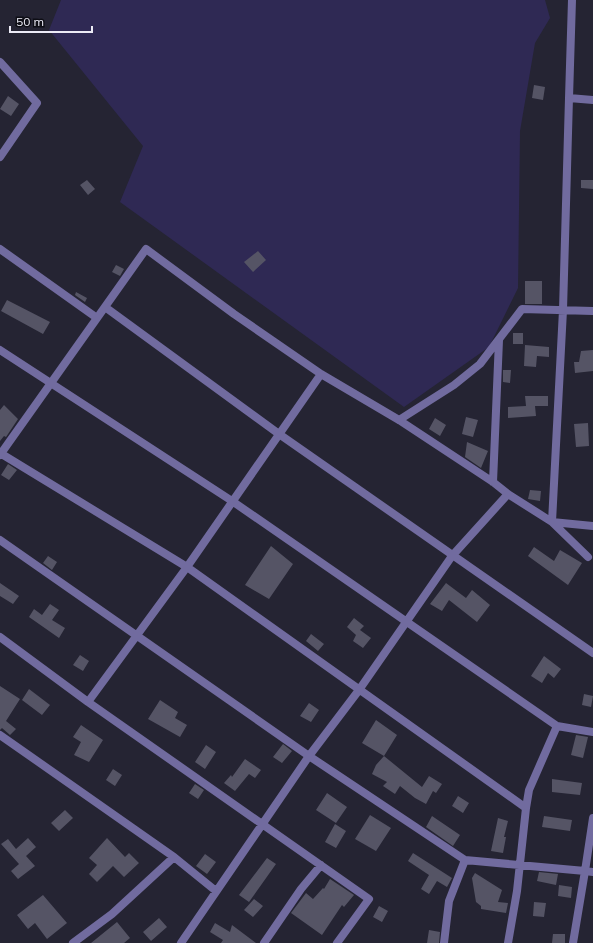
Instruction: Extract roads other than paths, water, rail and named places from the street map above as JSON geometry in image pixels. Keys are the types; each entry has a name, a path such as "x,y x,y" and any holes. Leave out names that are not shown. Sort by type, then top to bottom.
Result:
{"street":[{"path":"552,522 563,310 572,0"},
{"path":"0,62 37,103 2,151"},
{"path":"569,98 593,100"},
{"path":"0,249 97,318"},
{"path":"526,808 187,567 0,454 146,249 234,314 321,374 399,420 552,522 588,557"},
{"path":"104,307 279,434 593,653"},
{"path":"399,420 454,385 480,364 522,309 593,312"},
{"path":"493,482 499,340"},
{"path":"0,350 232,500 557,726 593,732"},
{"path":"88,702 187,567 232,500 321,374"},
{"path":"180,943 261,824 309,756 359,690 452,556 508,494"},
{"path":"552,522 593,526"},
{"path":"0,540 309,756 465,860 520,864 589,872"},
{"path":"0,637 88,702 369,899 337,943"},
{"path":"508,943 529,790 557,726"},
{"path":"0,735 174,857 216,891"},
{"path":"573,943 589,872 593,818"},
{"path":"72,943 112,914 174,857"},
{"path":"444,943 449,901 465,860"},
{"path":"264,943 301,889 321,865"}]}
